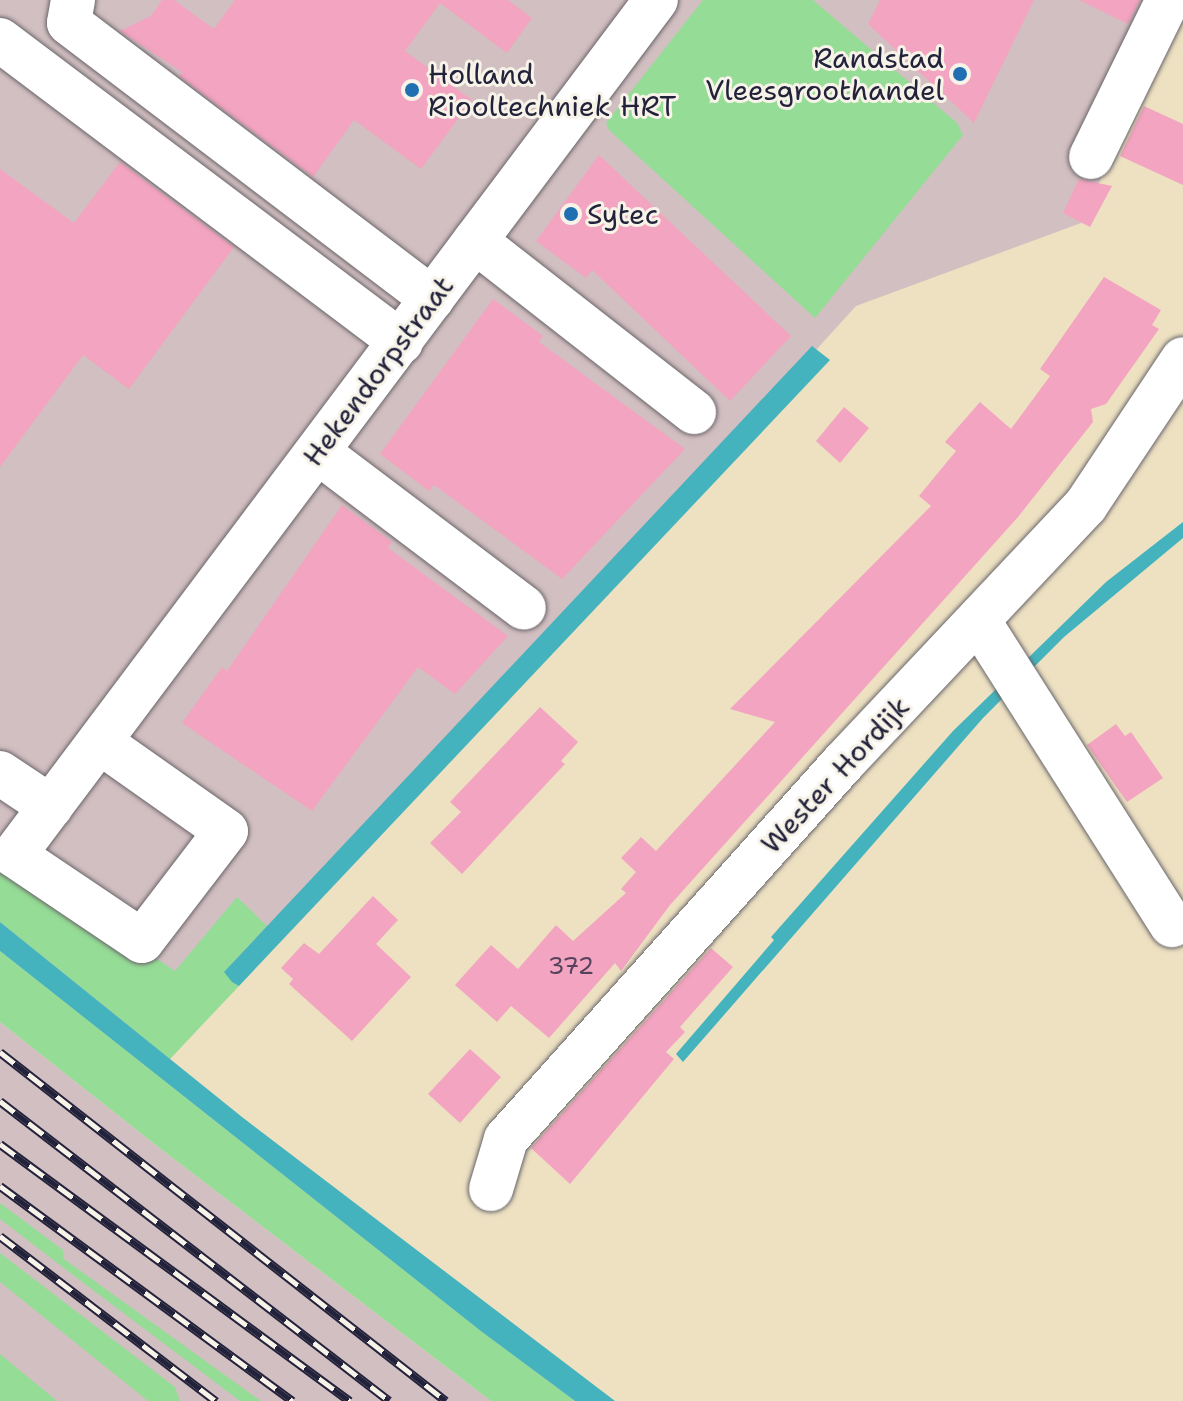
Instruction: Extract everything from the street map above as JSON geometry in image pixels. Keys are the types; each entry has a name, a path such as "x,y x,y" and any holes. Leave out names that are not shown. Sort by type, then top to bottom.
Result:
{"street":[{"path":"73,0 69,23 432,299"},
{"name":"Hekendorpstraat","path":"100,742 226,831 142,941 7,856 51,807 656,0"},
{"path":"1091,157 1168,0"},
{"path":"0,40 401,342"},
{"path":"475,241 694,412"},
{"name":"Wester Hordijk","path":"491,1189 506,1139 843,763 980,623 1086,505 1183,359"},
{"path":"318,452 524,608"},
{"path":"980,623 1172,925"},
{"path":"0,773 51,807"}],"shaded area":[{"path":"0,0 1181,0 1081,223 856,306 170,1059 0,922"},
{"path":"0,1022 157,1146 491,1401 0,1401"}],"green space":[{"path":"703,0 813,0 957,123 963,135 815,318 609,130 606,123"},
{"path":"0,852 175,971 237,897 267,926 224,972 239,986 170,1059 0,922"},
{"path":"0,951 482,1332 575,1401 491,1401 157,1146 0,1022"},
{"path":"0,1203 63,1250 64,1259 261,1401 240,1401 69,1272 0,1219"},
{"path":"0,1253 175,1387 180,1401 148,1401 0,1282"},
{"path":"0,1354 57,1401 0,1401"}],"water":[{"path":"812,346 830,360 239,986 232,982 224,972"},
{"path":"1183,522 1183,538 1064,637 983,718 683,1062 676,1054 774,940 771,937 953,731 1106,582"},
{"path":"0,922 242,1117 615,1401 575,1401 482,1332 0,951"}],"building":[{"path":"162,0 174,0 214,29 235,0 508,0 532,18 507,53 440,3 405,51 472,100 421,169 354,120 313,177 179,76 182,72 120,31 151,16"},
{"name":"Randstad Vleesgroothandel","path":"880,0 1034,0 974,123 868,24"},
{"path":"1079,0 1140,0 1128,24"},
{"path":"1144,106 1183,124 1183,185 1120,156"},
{"path":"599,155 791,336 730,401 592,270 586,278 536,241"},
{"path":"120,162 234,247 129,389 83,355 0,467 0,169 74,223"},
{"path":"1079,179 1112,186 1090,227 1063,213"},
{"path":"1104,277 1161,310 1152,325 1159,329 1106,404 1091,409 1093,422 1018,517 670,905 621,971 615,963 549,1038 511,1006 497,1022 455,985 491,945 518,969 556,925 573,941 626,893 621,889 636,872 621,858 641,837 656,851 775,722 730,709 931,506 919,496 956,451 945,442 980,402 1011,429 1050,376 1040,369"},
{"path":"493,299 543,336 539,342 685,449 562,579 434,485 429,491 380,454"},
{"path":"844,407 869,428 840,463 816,441"},
{"path":"342,505 392,542 388,548 508,636 455,694 418,667 312,811 182,723 222,667 227,671"},
{"path":"540,707 578,742 561,761 565,764 462,874 430,843 461,812 450,802"},
{"path":"1116,724 1125,736 1131,732 1163,778 1127,802 1087,745"},
{"path":"373,896 398,920 376,944 411,977 352,1041 289,984 293,979 281,968 304,943 319,954"},
{"path":"711,948 733,967 680,1027 685,1032 666,1052 674,1059 570,1184 531,1148"},
{"path":"470,1049 501,1077 460,1123 428,1094"}],"railway":[{"path":"0,1052 446,1401"},
{"path":"0,1101 389,1401"},
{"path":"0,1144 350,1401"},
{"path":"0,1186 293,1401"},
{"path":"0,1236 216,1401"}],"place":[{"name":"Randstad Vleesgroothandel","path":"960,74"},
{"name":"Holland Riooltechniek HRT","path":"412,90"},
{"name":"Sytec","path":"571,214"}]}
